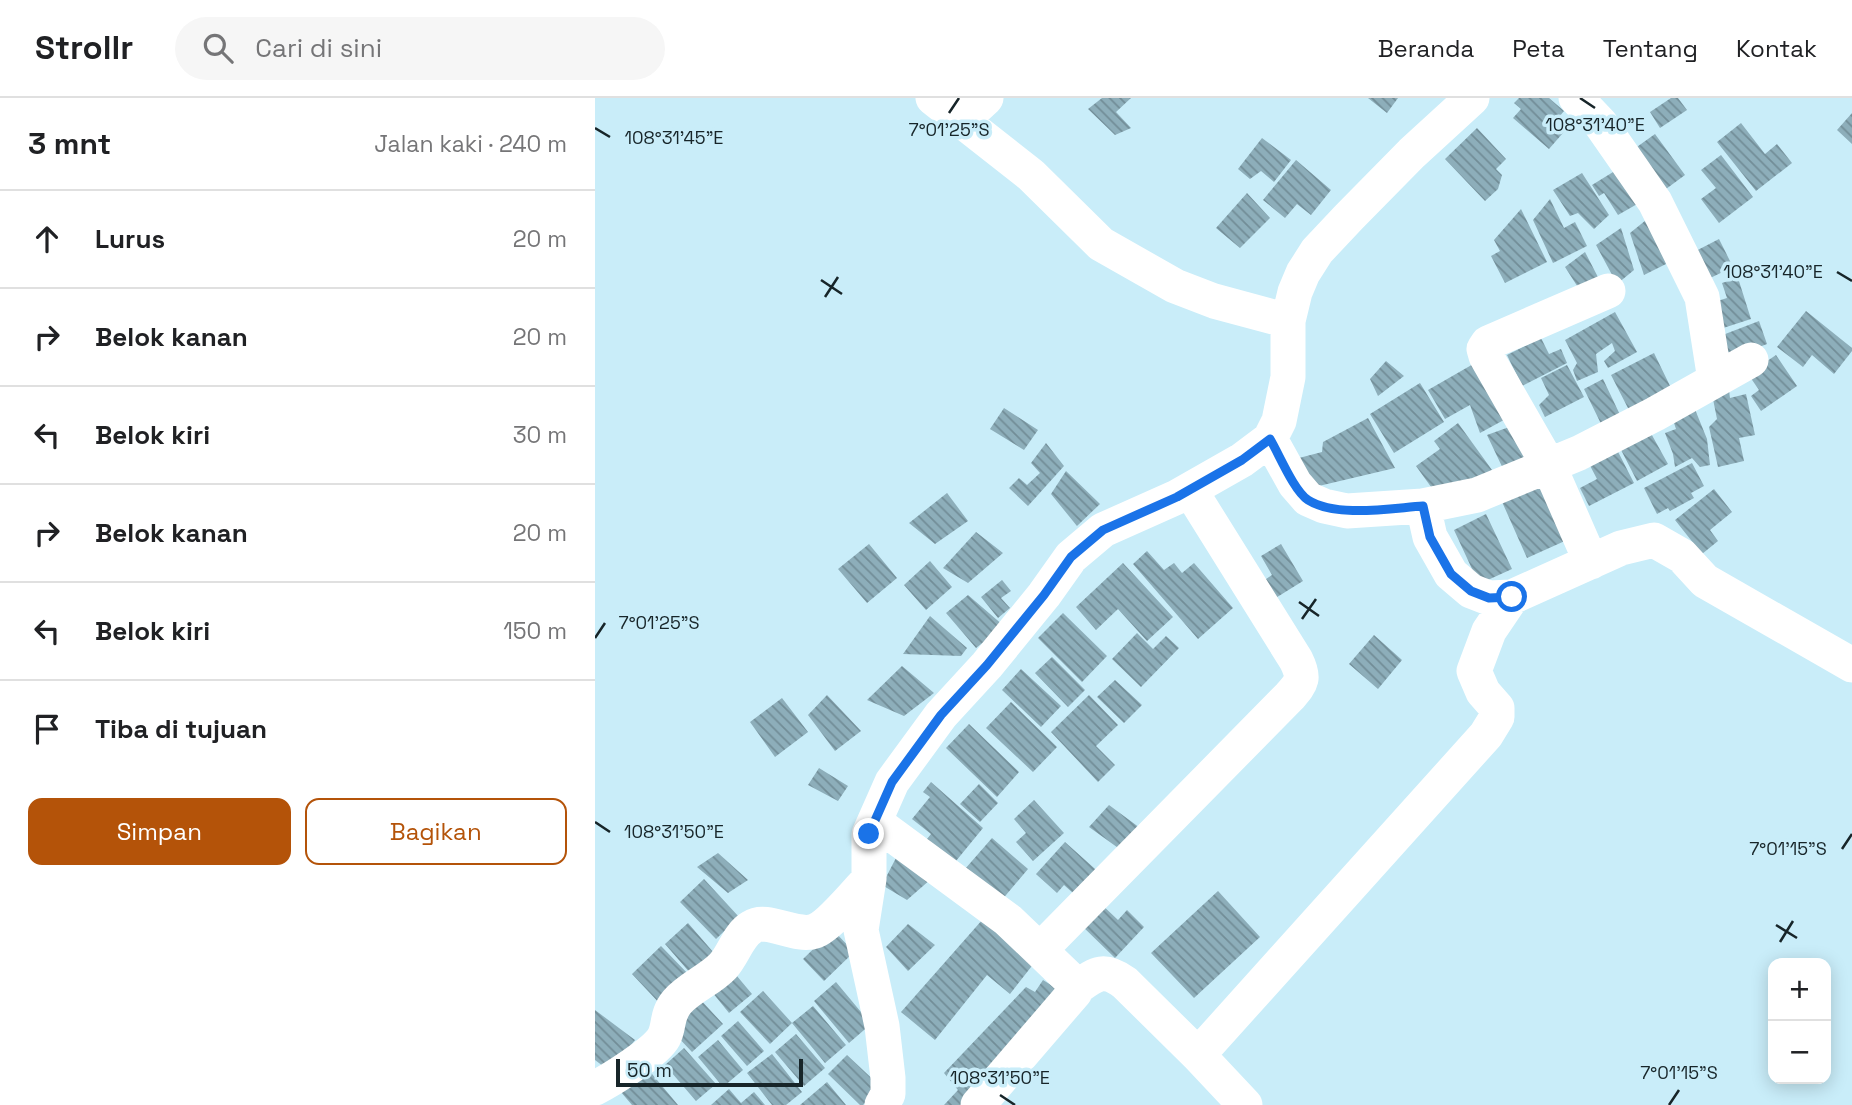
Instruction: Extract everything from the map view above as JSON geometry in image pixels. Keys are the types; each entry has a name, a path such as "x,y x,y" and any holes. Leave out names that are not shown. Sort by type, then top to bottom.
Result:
{"street":[{"path":"933,98 973,109 1031,175 1101,244 1175,286 1288,321"},
{"path":"894,1101 861,930 869,879 869,834 892,782 941,715 995,655 1071,557 1103,530 1189,490 1242,460 1270,439 1279,421 1288,377 1288,321 1303,272 1317,251 1412,153 1472,98"},
{"path":"1576,98 1600,123 1655,202 1702,297 1715,380"},
{"path":"1591,562 1549,466 1484,349 1488,343 1608,291"},
{"path":"1270,439 1295,484 1308,499 1347,511 1423,506 1477,495 1579,453 1751,359"},
{"path":"1040,950 1301,683 1302,672 1296,660 1189,490"},
{"path":"1423,506 1430,537 1451,574 1471,591 1489,598 1512,597 1621,548 1654,540 1682,556 1705,581 1852,665"},
{"path":"1198,1055 1486,735 1497,717 1497,708 1483,692 1474,671 1489,631 1512,597"},
{"path":"875,822 1008,919 1076,988"},
{"path":"612,1105 595,1088 651,1051 664,1037 667,1019 674,1005 723,966 753,925 764,924 800,933 815,931 832,918 869,879"},
{"path":"978,1105 1076,988 1101,973 1115,976 1125,983 1245,1105"}],"building":[{"path":"1102,98 1131,98 1116,112 1131,128 1115,135 1088,109"},
{"path":"1368,98 1398,98 1387,113"},
{"path":"1519,98 1549,98 1564,111 1559,117 1569,126 1549,149 1513,118 1521,109 1514,103"},
{"path":"1671,98 1678,98 1687,110 1660,128 1650,112"},
{"path":"1852,113 1852,144 1837,130"},
{"path":"1741,123 1765,154 1777,144 1792,163 1756,191 1717,142"},
{"path":"1477,128 1506,159 1496,169 1502,175 1498,189 1485,201 1445,159"},
{"path":"1655,134 1685,175 1666,189 1627,154"},
{"path":"1262,138 1291,160 1274,182 1261,171 1250,179 1238,169"},
{"path":"1721,155 1753,197 1719,223 1701,199 1716,188 1701,170"},
{"path":"1296,160 1331,190 1311,215 1297,204 1285,218 1263,200"},
{"path":"1618,169 1639,203 1618,215 1604,193 1599,196 1592,185"},
{"path":"1582,173 1609,215 1594,229 1578,213 1570,216 1553,190"},
{"path":"1247,193 1270,218 1240,248 1216,228"},
{"path":"1550,199 1564,228 1575,222 1587,246 1553,263 1533,220"},
{"path":"1521,209 1547,262 1505,283 1491,256 1500,251 1494,240"},
{"path":"1651,216 1670,262 1644,275 1630,233"},
{"path":"1621,228 1634,270 1617,284 1596,245"},
{"path":"1719,239 1733,267 1702,282 1688,255"},
{"path":"1585,252 1601,283 1581,292 1565,267"},
{"path":"1738,278 1751,319 1714,331 1705,305 1727,298 1722,283"},
{"path":"1806,311 1852,348 1834,374 1812,355 1803,367 1777,347"},
{"path":"1615,312 1637,352 1608,368 1604,361 1615,351 1612,343 1596,354 1598,372 1577,381 1573,370 1577,363 1565,340"},
{"path":"1759,321 1767,344 1728,359 1720,336"},
{"path":"1541,338 1549,354 1561,349 1567,363 1522,386 1507,355"},
{"path":"1654,353 1672,390 1630,412 1611,375"},
{"path":"1776,355 1797,386 1761,411 1751,396 1759,390 1748,374"},
{"path":"1482,359 1513,415 1480,433 1470,405 1445,419 1428,390"},
{"path":"1386,361 1404,376 1378,396 1370,379"},
{"path":"1567,365 1584,397 1545,417 1539,405 1549,395 1541,378"},
{"path":"1603,379 1622,419 1606,434 1584,389"},
{"path":"1420,383 1444,422 1394,453 1370,414"},
{"path":"1729,391 1730,398 1746,394 1755,435 1739,438 1744,461 1718,467 1709,427 1717,419 1712,394"},
{"path":"1692,402 1707,439 1710,465 1700,467 1692,458 1675,467 1665,433 1676,429 1670,411"},
{"path":"1004,408 1038,430 1024,450 990,429"},
{"path":"1368,418 1395,468 1306,489 1299,458 1322,452 1323,442"},
{"path":"1523,422 1541,461 1507,477 1487,435"},
{"path":"1458,423 1492,470 1444,505 1416,466 1440,449 1434,441"},
{"path":"1648,428 1668,464 1637,481 1618,444"},
{"path":"1612,440 1634,483 1589,506 1580,488 1597,479 1584,454"},
{"path":"1046,443 1064,466 1028,506 1009,488 1019,478 1027,485 1040,473 1031,463"},
{"path":"1692,463 1704,486 1691,493 1694,498 1670,511 1668,508 1657,514 1644,488"},
{"path":"1066,471 1100,504 1077,526 1051,494"},
{"path":"1540,477 1567,540 1527,558 1499,495"},
{"path":"1714,489 1732,512 1710,530 1718,541 1702,554 1675,520"},
{"path":"947,493 968,521 935,544 909,523"},
{"path":"1486,514 1512,569 1479,584 1454,530"},
{"path":"976,532 1003,553 968,583 943,568"},
{"path":"869,544 897,578 867,603 838,569"},
{"path":"1281,544 1303,581 1274,599 1263,581 1272,575 1261,556"},
{"path":"1147,551 1164,570 1174,563 1182,573 1194,563 1233,608 1198,639 1133,564"},
{"path":"930,561 952,587 926,610 904,585"},
{"path":"1123,563 1173,617 1147,641 1118,609 1096,630 1076,607"},
{"path":"1002,580 1011,591 1001,598 1010,608 998,618 981,597"},
{"path":"968,595 1004,626 976,648 946,613"},
{"path":"1063,613 1107,656 1082,682 1038,638"},
{"path":"930,616 967,648 961,656 903,654"},
{"path":"1137,633 1153,649 1166,636 1179,648 1141,687 1112,659"},
{"path":"1374,635 1402,660 1378,689 1349,664"},
{"path":"1052,657 1085,690 1068,707 1035,673"},
{"path":"902,666 934,693 904,716 867,700"},
{"path":"1021,669 1061,706 1041,727 1002,690"},
{"path":"1115,680 1142,705 1124,723 1097,697"},
{"path":"827,695 861,731 835,751 808,715"},
{"path":"1089,695 1118,725 1096,746 1115,765 1098,782 1051,732"},
{"path":"782,698 808,732 775,757 750,722"},
{"path":"1011,702 1057,747 1033,772 986,728"},
{"path":"969,724 1019,772 997,797 946,748"},
{"path":"819,768 848,786 838,801 808,785"},
{"path":"931,782 983,828 947,872 919,849 931,834 912,819 930,797 923,792"},
{"path":"979,784 998,803 980,822 960,804"},
{"path":"1034,800 1064,833 1033,861 1016,842 1026,833 1014,819"},
{"path":"1109,805 1140,828 1121,850 1089,827"},
{"path":"992,838 1028,869 1001,901 965,869"},
{"path":"1065,842 1104,877 1082,901 1064,885 1057,893 1036,874"},
{"path":"718,853 748,880 728,893 697,867"},
{"path":"897,856 931,879 907,900 882,885"},
{"path":"704,879 739,917 716,939 680,902"},
{"path":"1218,891 1260,937 1194,998 1151,953"},
{"path":"1099,902 1118,920 1127,910 1144,927 1115,958 1079,923"},
{"path":"983,919 1035,962 1010,994 987,975 935,1040 901,1012"},
{"path":"688,923 714,953 691,974 665,944"},
{"path":"908,924 935,945 908,971 886,947"},
{"path":"833,930 854,952 824,981 803,959"},
{"path":"661,946 692,978 663,1007 632,974"},
{"path":"731,969 752,994 729,1013 708,987"},
{"path":"1043,980 1062,992 966,1105 944,1105 958,1090 944,1073 1026,987 1035,992"},
{"path":"836,982 871,1024 849,1043 814,1001"},
{"path":"763,991 792,1023 770,1044 740,1012"},
{"path":"698,997 723,1024 692,1052 675,1034"},
{"path":"813,1006 846,1045 825,1063 792,1023"},
{"path":"595,1010 635,1040 611,1072 595,1060"},
{"path":"738,1021 764,1051 747,1066 721,1036"},
{"path":"796,1034 825,1068 804,1086 775,1052"},
{"path":"718,1040 743,1070 723,1087 698,1057"},
{"path":"684,1048 716,1084 696,1101 665,1065"},
{"path":"772,1054 802,1092 786,1105 772,1105 747,1073"},
{"path":"847,1055 881,1087 863,1105 828,1074"},
{"path":"647,1068 678,1105 632,1105 614,1084"},
{"path":"827,1082 846,1105 800,1105"},
{"path":"729,1089 741,1103 754,1092 765,1105 711,1105"}],"route":[{"path":"869,834 892,782 941,715 987,665 1071,557 1103,530 1177,497 1242,460 1270,439 1295,484 1308,499 1347,511 1423,506 1430,537 1451,574 1471,591 1489,598 1512,597"}]}
